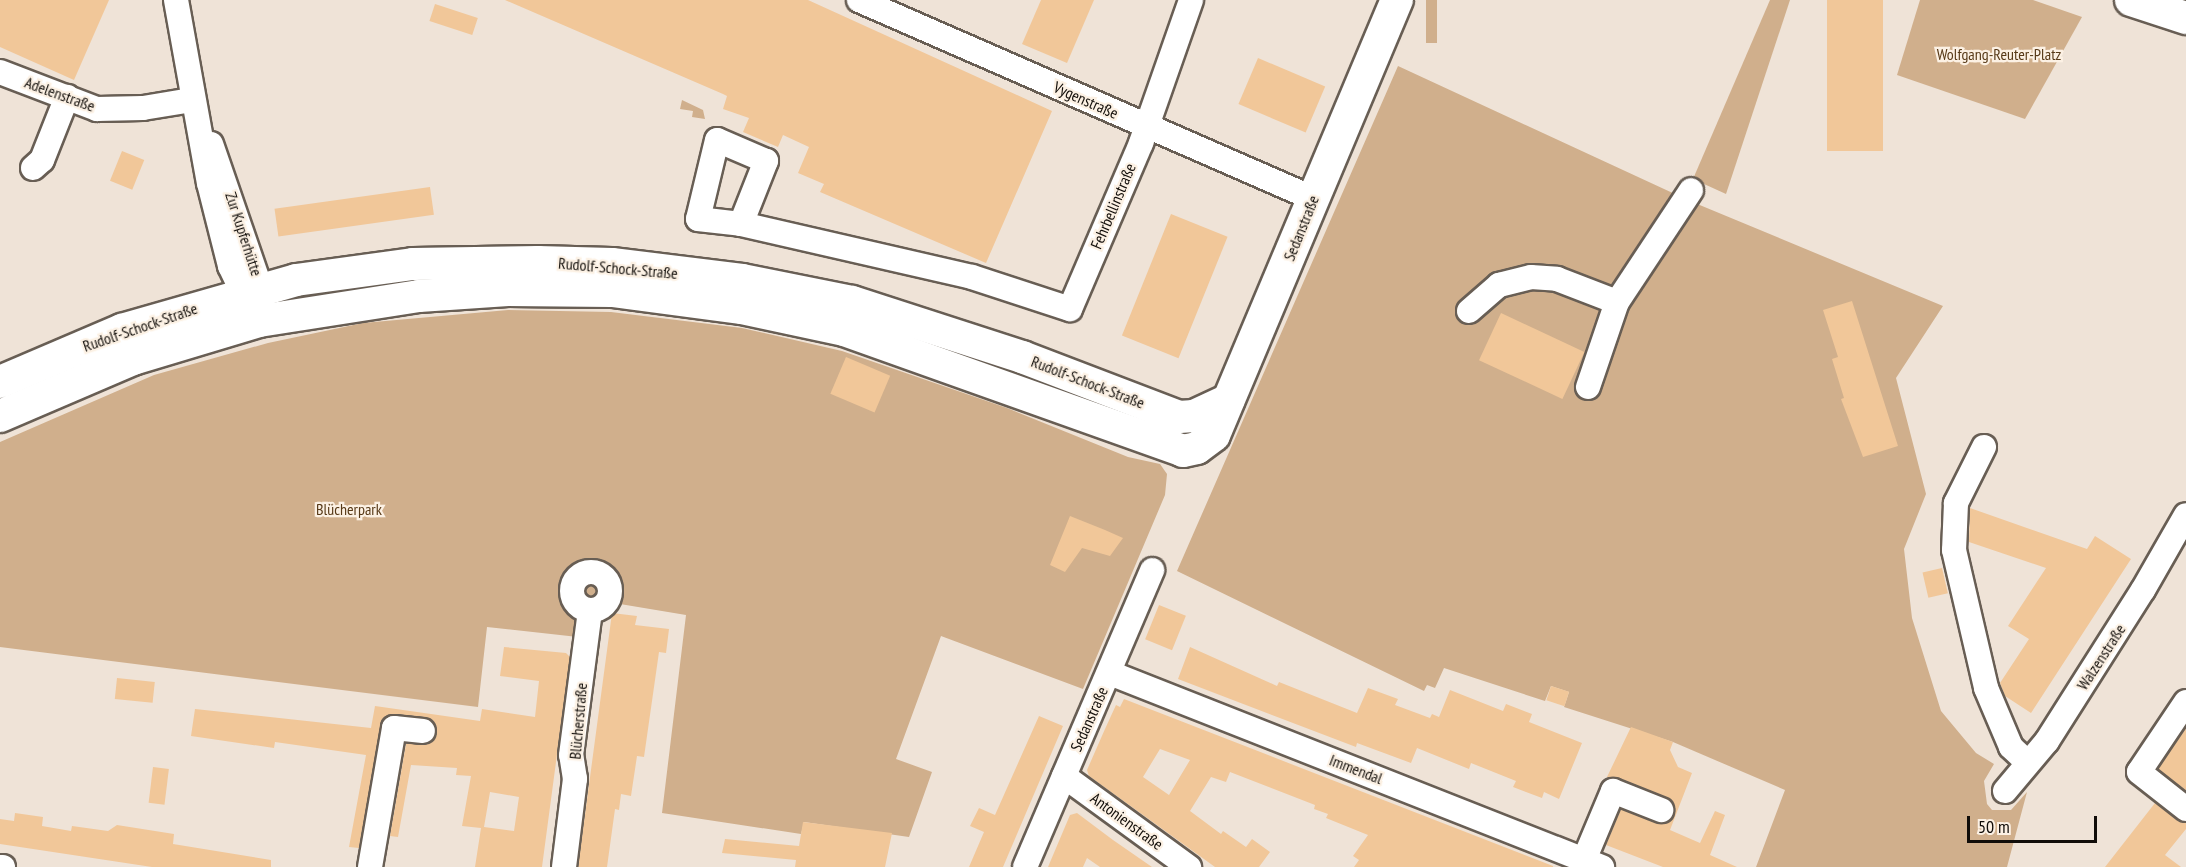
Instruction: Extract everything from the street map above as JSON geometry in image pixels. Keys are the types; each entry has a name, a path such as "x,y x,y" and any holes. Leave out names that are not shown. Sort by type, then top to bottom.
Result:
{"main road":[{"name":"Sedanstraße","path":"1197,448 1214,435 1397,0"},
{"path":"2132,0 2186,18"},
{"name":"Rudolf-Schock-Straße","path":"0,382 122,330 251,291 315,277 413,264 612,264 742,280 852,302 1022,357 1179,417 1194,416 1229,400"},
{"name":"Rudolf-Schock-Straße","path":"0,416 133,359 259,321 362,302 508,290 612,291 742,308 844,330 1183,451 1197,448"}],"street":[{"name":"Zur Kupferhütte","path":"176,0 208,183 251,291 259,321"},
{"name":"Vygenstraße","path":"859,0 1084,100 1150,114 1313,198"},
{"name":"Fehrbellinstraße","path":"741,224 972,277 1070,309 1150,114 1191,0"},
{"name":"Adelenstraße","path":"0,72 97,109 143,108 192,100"},
{"path":"33,168 46,152 67,98"},
{"path":"1588,387 1617,302 1691,190"},
{"path":"1469,312 1499,285 1531,277 1557,279 1617,302"},
{"path":"1984,447 1956,503 1954,550 1986,688 2011,747 2028,764"},
{"name":"Walzenstraße","path":"2005,791 2047,741 2143,590 2186,515"},
{"name":"Sedanstraße","path":"1025,867 1110,673 1152,570"},
{"name":"Blücherstraße","path":"564,867 575,779 571,755 591,611"},
{"name":"Immendal","path":"1110,673 1593,863"},
{"path":"2186,702 2139,772 2186,809"},
{"path":"370,867 394,728 423,731"},
{"name":"Antonienstraße","path":"1064,776 1189,867"},
{"path":"1593,863 1613,791 1661,810"}],"green space":[{"path":"1426,0 1437,0 1437,43 1426,43"},
{"path":"1770,0 1790,0 1726,194 1693,179"},
{"name":"Wolfgang-Reuter-Platz","path":"1920,0 2033,0 2082,17 2025,119 1897,75"},
{"path":"1398,66 1690,201 1943,306 1896,378 1926,494 1904,549 1912,618 1941,711 1976,753 1994,764 1984,781 1987,804 1992,810 2011,810 2027,792 2007,867 1756,867 1785,790 1673,742 1564,707 1569,692 1551,686 1545,701 1444,668 1435,688 1427,685 1424,691 1177,571"},
{"path":"682,100 703,110 705,119 692,117 693,111 680,109"},
{"name":"Blücherpark","path":"508,310 611,312 742,328 842,351 1007,408 1128,457 1160,464 1167,474 1165,495 1083,689 941,636 896,759 932,772 909,837 804,822 801,834 662,813 686,615 608,602 611,588 605,576 595,571 583,573 571,589 574,601 583,609 587,638 487,627 478,707 0,647 0,442 154,375 268,343 363,323"},
{"path":"591,579 600,582 603,591 600,600 591,603 582,600 579,591 582,582"}],"building":[{"path":"0,0 109,0 74,80 0,47"},
{"path":"505,0 808,0 1052,111 986,263 820,192 824,184 798,173 809,147 783,135 778,147 743,132 749,118 723,109 727,96"},
{"path":"1041,0 1094,0 1067,63 1022,44"},
{"path":"1827,0 1883,0 1883,151 1827,151"},
{"path":"435,4 478,18 472,35 429,21"},
{"path":"1258,58 1325,87 1306,133 1238,104"},
{"path":"122,151 144,160 132,190 110,181"},
{"path":"430,187 434,215 278,237 275,209"},
{"path":"1171,214 1228,237 1178,358 1122,335"},
{"path":"1852,301 1898,446 1863,457 1841,399 1844,398 1832,359 1838,357 1823,310"},
{"path":"1501,313 1584,352 1562,399 1479,360"},
{"path":"846,357 890,376 875,413 830,394"},
{"path":"1970,508 2087,549 2095,536 2131,559 2031,713 2005,696 2000,683 2029,639 2008,626 2046,568 1969,542"},
{"path":"1070,516 1123,538 1110,556 1082,548 1065,572 1050,565"},
{"path":"1942,568 1948,593 1928,598 1923,572"},
{"path":"1159,605 1186,616 1172,650 1145,639"},
{"path":"612,613 637,616 635,625 669,629 666,653 659,652 644,757 637,756 631,796 621,794 619,810 615,809 607,867 578,867"},
{"path":"504,647 566,653 570,657 542,867 475,867 481,828 462,826 471,776 456,775 457,768 411,765 398,837 390,836 406,744 428,744 437,733 436,725 425,717 395,714 383,720 359,848 349,847 366,755 275,742 274,748 191,736 195,709 371,728 375,706 480,721 482,709 535,717 539,681 500,676","holes":["490,792 519,797 514,831 484,827"]},
{"path":"1190,647 1277,686 1279,682 1357,713 1368,688 1398,699 1395,705 1430,718 1432,714 1439,717 1450,690 1503,711 1506,704 1532,714 1529,722 1582,743 1559,799 1544,792 1542,798 1513,787 1516,781 1471,763 1469,769 1417,748 1411,763 1357,743 1356,747 1178,679"},
{"path":"117,678 155,682 153,703 115,699"},
{"path":"1551,686 1569,692 1564,706 1546,700"},
{"path":"1124,699 1553,867 1354,867 1359,860 1353,856 1368,835 1326,818 1328,814 1314,809 1315,805 1230,772 1226,782 1211,777 1190,811 1221,834 1223,831 1246,847 1252,839 1270,852 1259,867 1215,867 1089,776 1087,770 1105,729 1116,705 1120,707","holes":["1160,749 1190,760 1169,795 1143,777"]},
{"path":"1039,716 1063,726 1003,867 969,867 984,832 970,826 979,808 995,815"},
{"path":"1631,727 1673,742 1670,750 1678,767 1692,773 1670,830 1700,843 1715,811 1725,815 1710,855 1737,867 1663,867 1606,845 1621,809 1662,824 1674,815 1672,802 1666,797 1607,777"},
{"path":"2186,728 2186,791 2158,769"},
{"path":"153,767 169,769 164,805 149,803"},
{"path":"2155,803 2186,823 2186,829 2165,855 2181,867 2105,867"},
{"path":"15,813 43,817 42,826 71,831 72,826 108,831 117,825 174,834 173,844 271,860 271,867 152,867 0,844 0,819 14,821"},
{"path":"1077,813 1152,867 1100,867 1087,858 1083,867 1048,867 1070,815"},
{"path":"803,822 892,833 885,867 795,867 796,860 722,853 725,839 799,846"}]}
